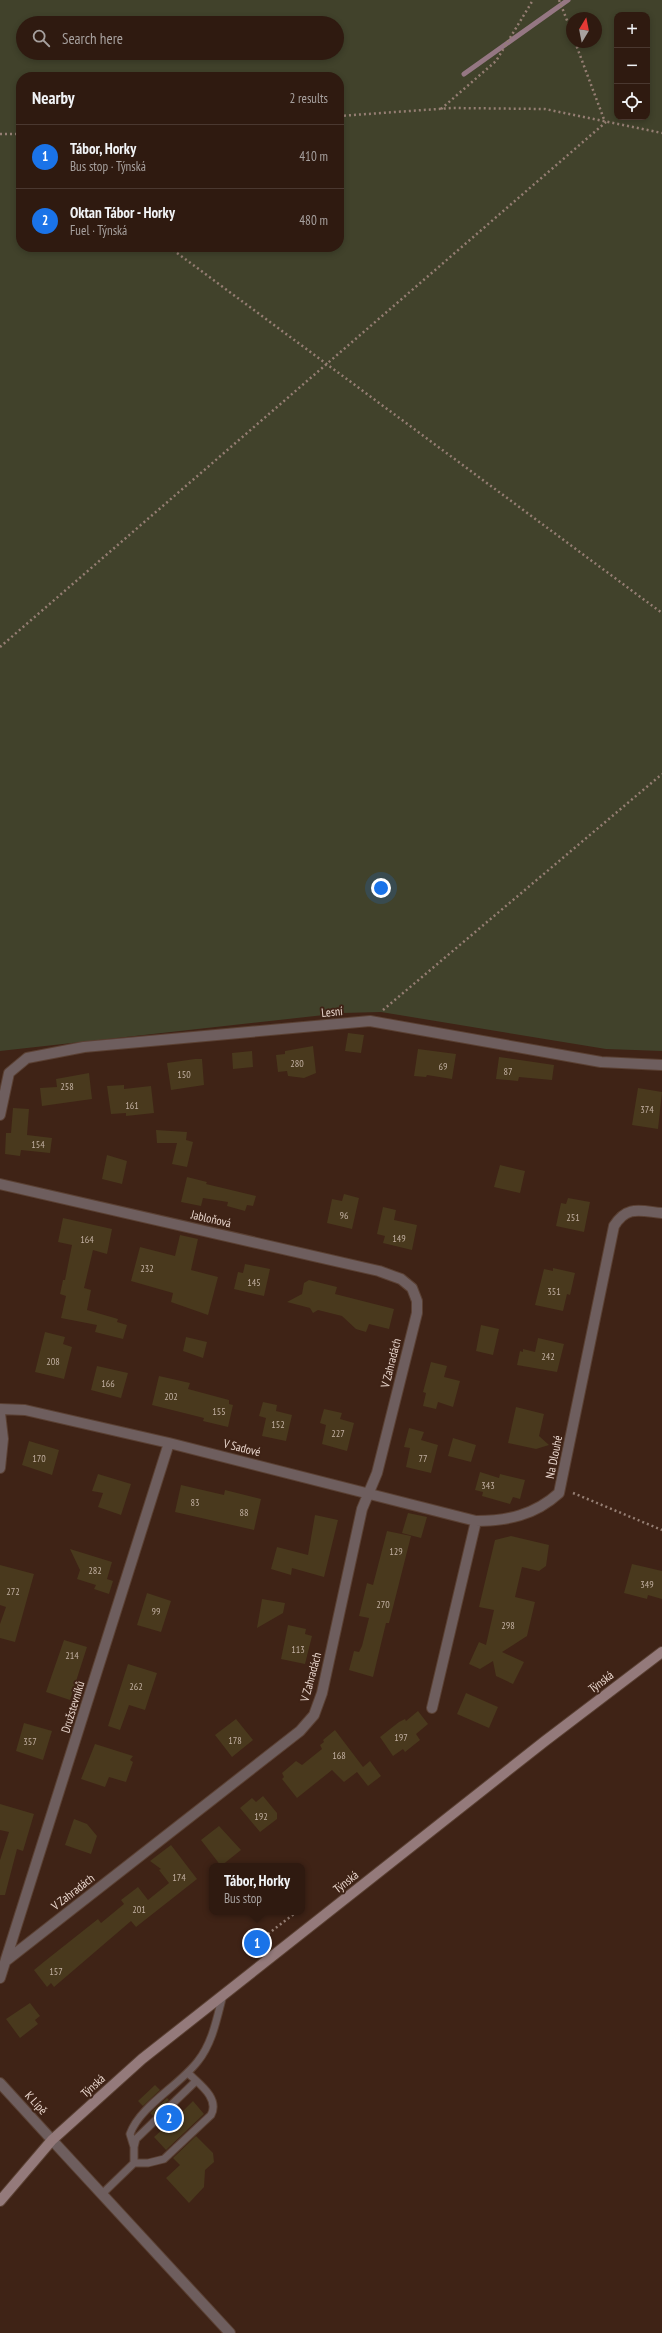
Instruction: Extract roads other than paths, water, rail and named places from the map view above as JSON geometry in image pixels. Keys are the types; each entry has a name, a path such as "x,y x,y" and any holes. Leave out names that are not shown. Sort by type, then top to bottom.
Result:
{"main road":[{"name":"Týnská","path":"0,2201 52,2140 142,2059 545,1741 662,1652"}],"street":[{"name":"Lesní","path":"0,1115 9,1073 27,1058 84,1047 370,1021 413,1027 601,1062 662,1065"},
{"name":"Jabloňová","path":"0,1184 379,1271 401,1278 412,1288"},
{"name":"Na Dlouhé","path":"476,1521 499,1521 517,1518 548,1503 561,1488 614,1226 621,1216 632,1210 662,1213"},
{"name":"V Zahradách","path":"7,1960 300,1731 309,1721 322,1693 362,1509 377,1473 414,1329 417,1301 412,1288"},
{"name":"V Sadové","path":"0,1409 25,1410 169,1443 476,1521"},
{"path":"0,1413 3,1439 0,1468"},
{"name":"Družstevníků","path":"0,1978 7,1960 169,1443"},
{"path":"432,1708 476,1521"},
{"name":"K Lípě","path":"0,2083 230,2333"}],"lane":[{"path":"134,2147 130,2134 138,2119 200,2060 213,2033 224,1993"},
{"path":"102,2194 134,2163 148,2163 164,2159 211,2115 214,2106 212,2098 188,2073"},
{"path":"134,2163 134,2147 136,2139 196,2081"}],"waterway":[{"path":"464,74 568,0"}],"place":[{"name":"Tábor, Horky","path":"257,1943"},
{"name":"Oktan Tábor - Horky","path":"169,2118"}]}
